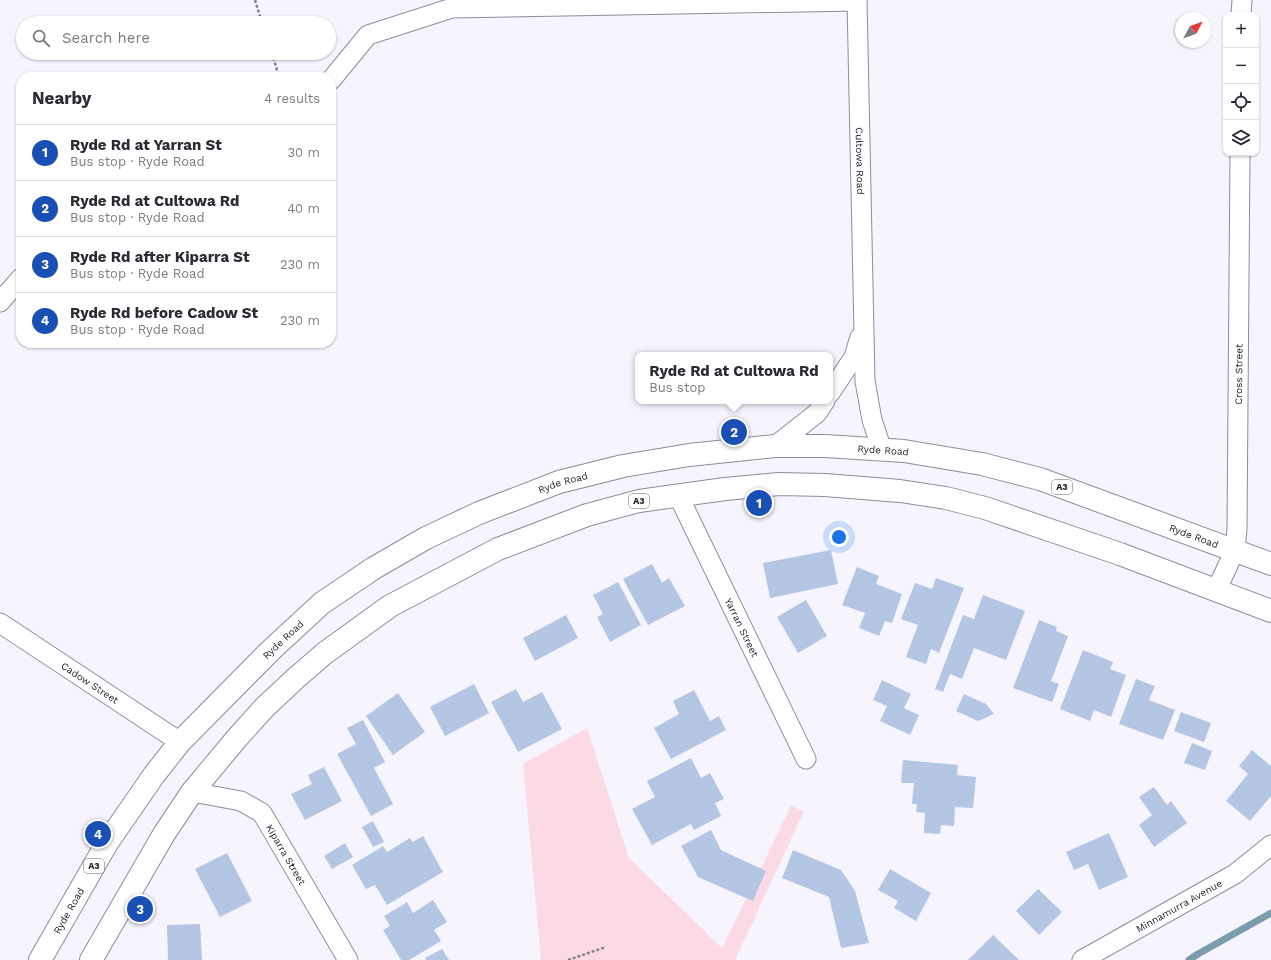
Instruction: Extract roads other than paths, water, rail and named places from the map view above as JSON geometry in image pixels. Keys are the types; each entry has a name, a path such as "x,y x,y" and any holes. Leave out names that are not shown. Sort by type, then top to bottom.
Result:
{"highway":[{"name":"Ryde Road","path":"40,960 107,843 154,774 180,742 270,651 322,603 374,568 433,535 479,513 559,482 623,466 689,455 775,446 825,446 904,451 982,464 1040,479 1271,564"},
{"name":"A3","path":"91,960 164,834 192,792 237,738 296,678 325,653 390,606 498,549 587,515 639,501 678,495 779,484 825,485 885,490 946,498 985,508 1062,533 1271,611"}],"street":[{"path":"1241,12 1242,0"},
{"path":"336,74 368,35 452,8 857,1"},
{"name":"Cultowa Road","path":"857,1 866,387 872,420 882,450"},
{"name":"Cross Street","path":"1216,591 1235,550 1237,529 1240,156"},
{"path":"0,302 16,284"},
{"name":"Cultowa Road","path":"833,388 854,357 864,323"},
{"path":"775,446 816,413 822,404"},
{"name":"Yarran Street","path":"678,495 806,759"},
{"name":"Cadow Street","path":"0,623 180,742"},
{"name":"Kiparra Street","path":"192,792 241,801 262,813 348,960"},
{"name":"Minnamurra Avenue","path":"1082,960 1235,874 1271,845"}],"waterway":[{"path":"1189,960 1271,913"}],"place":[{"name":"Ryde Rd at Cultowa Rd","path":"734,432"},
{"name":"Ryde Rd at Yarran St","path":"759,503"},
{"name":"Ryde Rd before Cadow St","path":"98,834"},
{"name":"Ryde Rd after Kiparra St","path":"140,909"}]}
